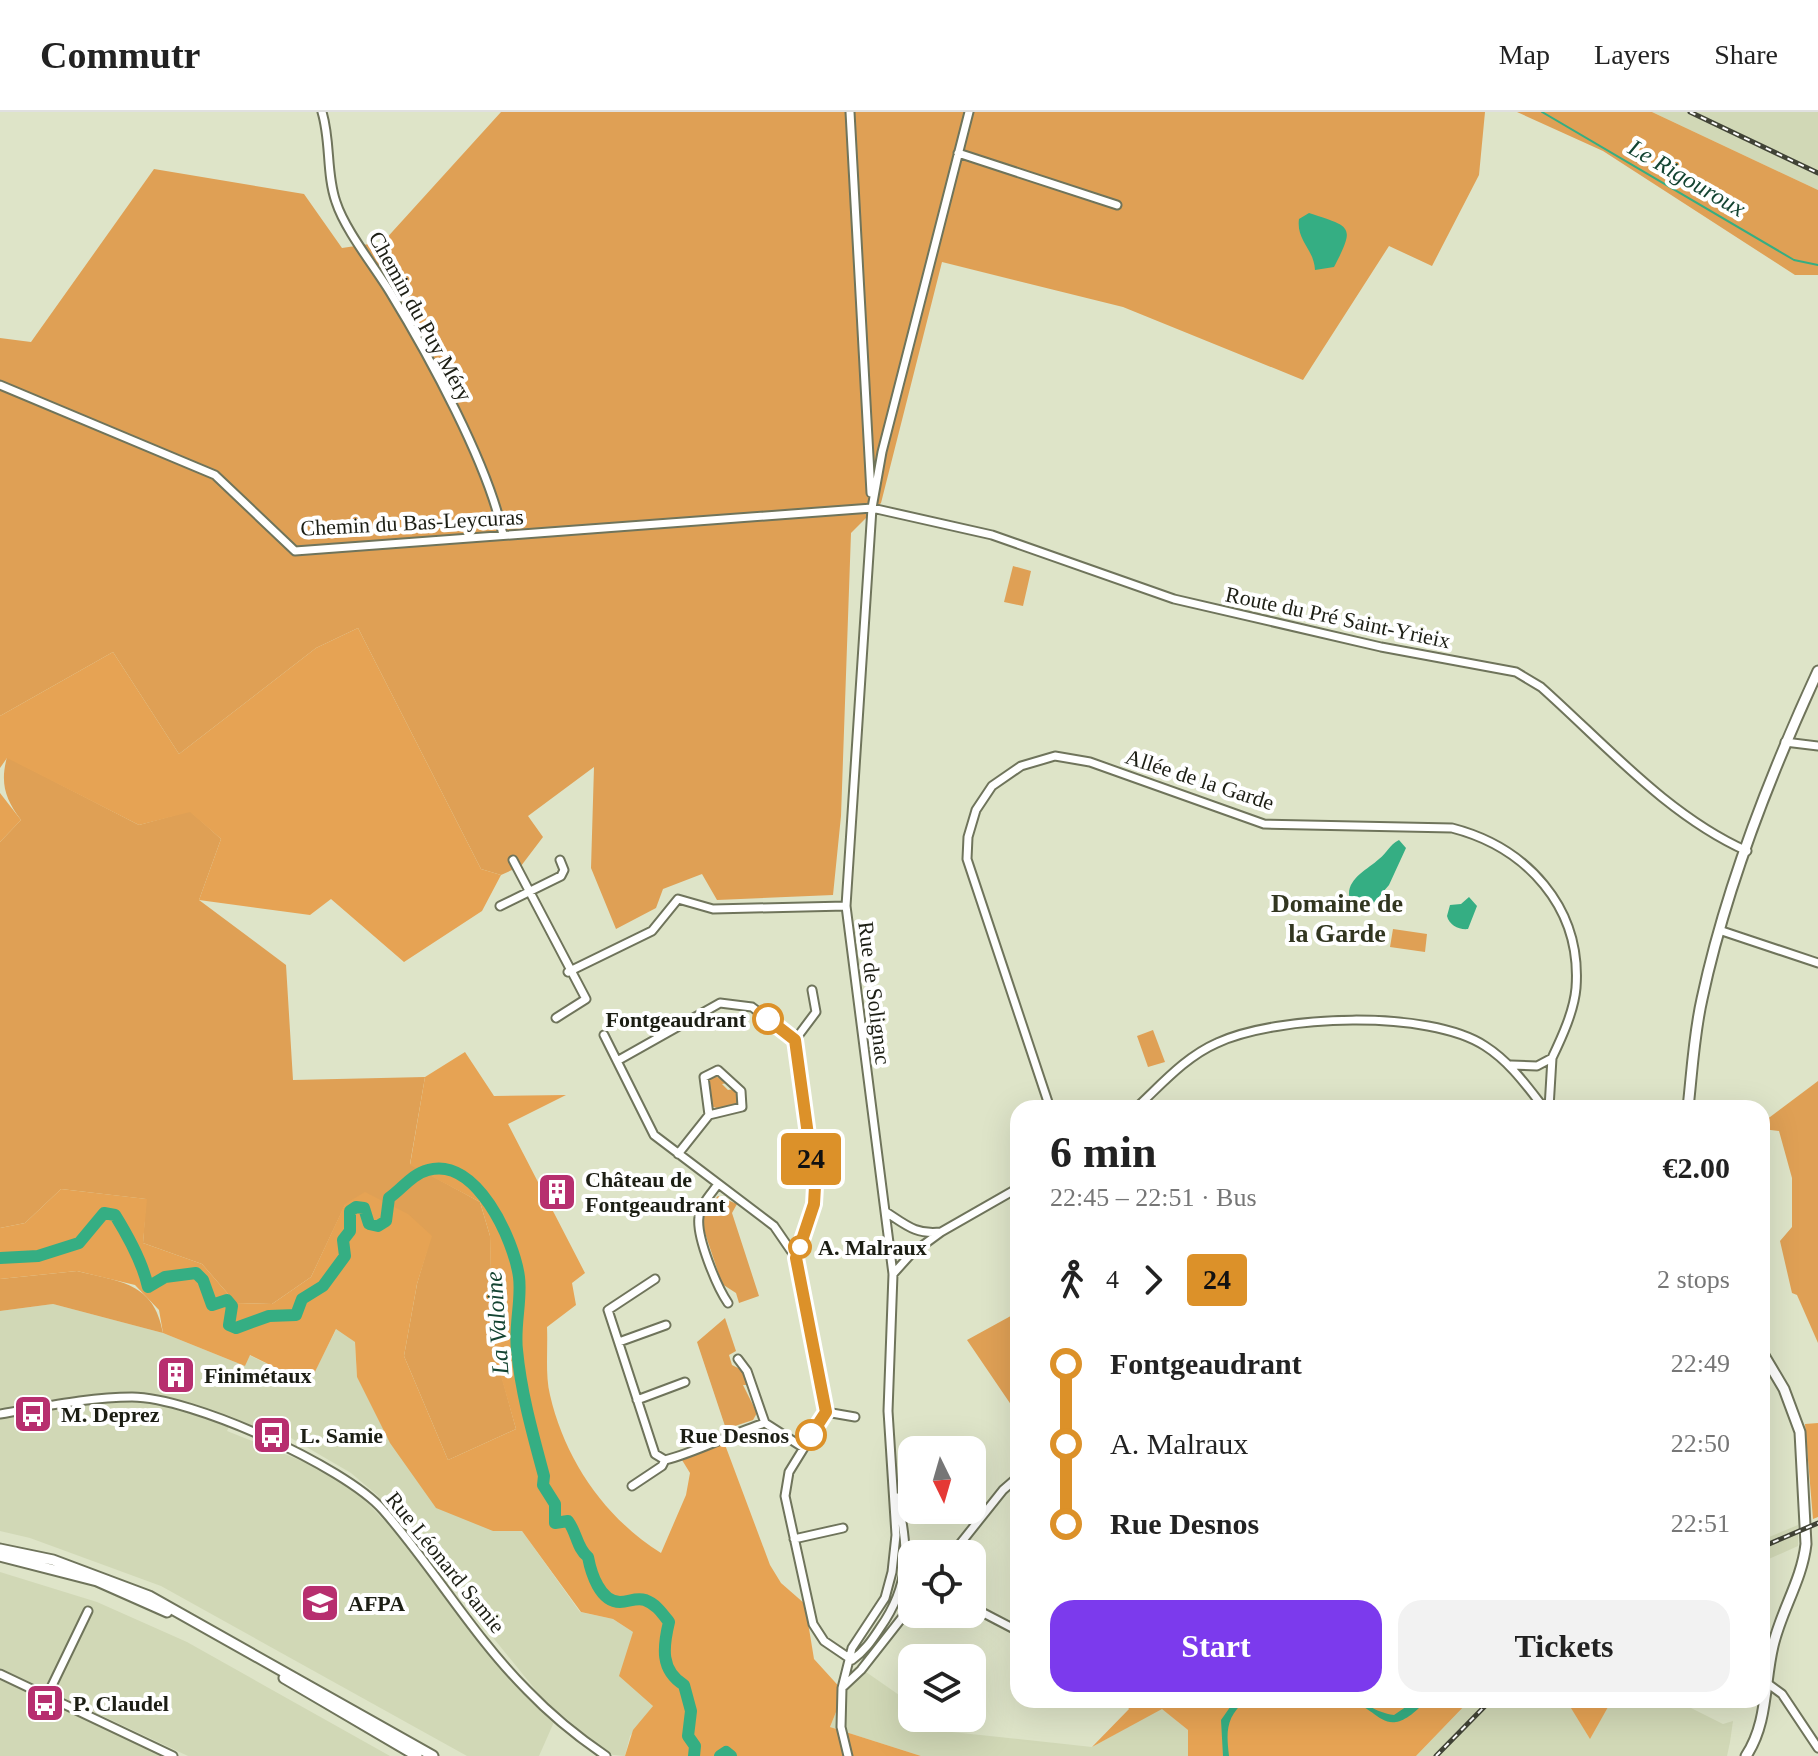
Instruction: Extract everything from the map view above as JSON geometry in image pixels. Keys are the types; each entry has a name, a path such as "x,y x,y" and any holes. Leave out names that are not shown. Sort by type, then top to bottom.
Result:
{"main road":[{"path":"1689,1100 1701,1001 1719,930 1785,742 1818,671"},
{"path":"1770,1365 1784,1389 1800,1432 1806,1544 1804,1562 1773,1644 1770,1664"},
{"path":"0,1549 53,1560 149,1596 433,1756"},
{"path":"0,1556 97,1581 160,1608 417,1756"},
{"path":"1746,1756 1761,1722 1763,1708"}],"street":[{"name":"Chemin du Puy Méry","path":"322,112 330,137 336,203 397,304 451,408 482,472 503,535"},
{"path":"850,112 872,508"},
{"path":"872,508 882,452 969,112"},
{"path":"958,153 1117,205"},
{"name":"Chemin du Bas-Leycuras","path":"0,385 215,475 295,551 872,508"},
{"name":"Route du Pré Saint-Yrieix","path":"872,508 992,535 1174,599 1381,647 1516,672 1541,687 1685,815 1747,851"},
{"name":"Rue de Solignac","path":"848,1756 841,1727 842,1688 852,1660 852,1648 885,1598 892,1572 893,1481 888,1411 893,1274 846,906 872,508"},
{"path":"1785,742 1818,746"},
{"name":"Allée de la Garde","path":"1047,1100 972,883 967,859 968,837 982,798 1006,774 1055,756 1090,762 1264,824 1452,828 1475,834 1513,853 1552,893 1573,945 1576,991 1552,1058 1548,1100"},
{"path":"513,860 568,972 592,1009"},
{"path":"500,906 561,876 564,870 560,860"},
{"path":"568,972 652,931 682,899 713,909 846,906"},
{"path":"1719,930 1818,963"},
{"path":"796,1258 814,1204 815,1186 795,1040 816,1012 812,990"},
{"path":"556,1018 586,999"},
{"path":"617,1061 720,1003 752,1007 795,1040"},
{"name":"Allée de la Garde","path":"1145,1100 1189,1059 1245,1031 1284,1024 1421,1023 1483,1044 1509,1064 1540,1100"},
{"path":"604,1035 654,1135 774,1226 796,1258 826,1412 789,1472 785,1496 813,1624 824,1641 852,1660"},
{"path":"1509,1064 1537,1066 1552,1058"},
{"path":"678,1154 709,1115 743,1106 741,1091 718,1070 704,1077 709,1115"},
{"path":"718,1184 702,1207 698,1226 720,1291 728,1303"},
{"path":"893,1274 911,1254 941,1232 1010,1193"},
{"path":"886,1212 920,1233 941,1232"},
{"path":"655,1279 608,1310 655,1454 665,1460"},
{"path":"619,1342 666,1325"},
{"path":"738,1359 747,1371 765,1423 804,1448"},
{"path":"637,1400 685,1382"},
{"name":"Rue Léonard Samie","path":"0,1414 94,1399 132,1397 164,1401 198,1410 331,1468 381,1508 526,1690 606,1756"},
{"path":"826,1412 855,1417"},
{"path":"632,1486 662,1466 665,1460 765,1423"},
{"name":"Rue de Solignac","path":"893,1481 906,1540"},
{"path":"963,1540 1010,1484"},
{"path":"794,1539 843,1528"},
{"path":"892,1572 898,1573"},
{"name":"Rue de Solignac","path":"852,1660 863,1653 898,1598"},
{"path":"47,1696 88,1611"},
{"path":"986,1614 1010,1627"},
{"path":"842,1688 861,1670 898,1623"},
{"path":"0,1674 173,1756"},
{"path":"1770,1685 1782,1694 1818,1748"}],"shaded area":[{"path":"501,112 1485,112 1479,175 1432,266 1389,246 1303,380 1123,307 942,262 881,503 851,533 841,816 833,895 717,900 702,874 663,889 656,908 616,929 591,868 594,767 528,816 543,837 521,866 501,875 481,869 358,628 316,648 179,754 113,652 0,716 0,338 31,342 154,169 304,194 342,248 383,242"},
{"path":"1517,112 1652,112 1818,190 1818,275 1795,275 1603,151"},
{"path":"1652,112 1818,112 1818,190"},
{"path":"1309,213 1334,221 1346,230 1345,243 1334,267 1315,270 1299,226 1299,219"},
{"path":"1013,566 1031,571 1023,606 1004,602"},
{"path":"358,628 481,869 501,875 482,911 404,962 331,899 310,915 199,900 221,839 190,812 139,825 7,758 0,768 0,716 113,652 179,754 316,648"},
{"path":"7,757 139,825 190,811 221,839 199,900 286,965 293,1080 425,1077 410,1164 480,1202 490,1236 493,1345 516,1429 448,1460 404,1356 417,1284 431,1236 345,1205 311,1277 272,1304 236,1303 202,1264 143,1243 146,1199 61,1189 25,1223 0,1228 0,842 21,820 5,790"},
{"path":"0,793 21,820 0,842"},
{"path":"1399,840 1406,848 1389,885 1366,912 1350,900 1350,887 1358,876"},
{"path":"1469,897 1477,906 1468,929 1458,928 1448,919 1450,905 1461,904"},
{"path":"1393,929 1427,934 1425,952 1390,947"},
{"path":"1153,1030 1165,1062 1148,1067 1137,1036"},
{"path":"465,1052 494,1096 566,1095 508,1124 585,1273 572,1283 576,1305 547,1327 547,1370 548,1387 557,1419 590,1485 622,1523 661,1553 686,1495 690,1473 682,1460 724,1442 770,1565 781,1583 805,1604 814,1659 844,1692 830,1727 921,1756 625,1756 633,1730 653,1706 619,1676 633,1632 613,1619 581,1612 522,1531 493,1531 436,1508 390,1443 357,1377 355,1342 336,1329 309,1384 250,1355 245,1366 163,1333 159,1310 135,1285 77,1271 0,1279 0,1228 25,1223 61,1189 147,1199 143,1243 202,1264 236,1303 272,1304 311,1277 345,1204 365,1192 408,1214 432,1236 417,1284 404,1356 448,1460 516,1429 492,1345 490,1236 480,1202 410,1165 425,1077"},
{"path":"714,1075 727,1083 722,1084 728,1090 734,1089 739,1095 736,1107 719,1109 711,1106 707,1082"},
{"path":"1818,1081 1818,1343 1797,1295 1792,1293 1780,1241 1792,1227 1792,1178 1779,1131 1770,1130 1770,1117"},
{"path":"718,1196 737,1204 732,1213 759,1296 739,1303 736,1293 722,1284 703,1227 704,1210"},
{"path":"77,1271 121,1282 143,1294 152,1303 163,1333 53,1304 0,1311 0,1279"},
{"path":"53,1304 163,1333 245,1366 249,1355 308,1384 337,1328 355,1342 357,1377 493,1531 522,1531 580,1612 613,1619 633,1632 653,1706 630,1736 625,1756 613,1755 543,1699 377,1495 351,1473 291,1438 288,1442 232,1420 227,1431 317,1467 357,1492 398,1535 520,1690 554,1722 539,1756 467,1756 161,1586 30,1538 0,1531 0,1311"},
{"path":"1010,1316 1010,1403 967,1340"},
{"path":"725,1318 736,1351 729,1355 732,1365 744,1371 749,1385 743,1385 757,1413 753,1420 726,1429 697,1342"},
{"path":"1818,1423 1818,1517 1813,1519 1805,1424"},
{"path":"1798,1525 1798,1546 1770,1558 1770,1537"},
{"path":"0,1572 97,1602 187,1642 390,1756 188,1756 0,1668"},
{"path":"866,1672 898,1694 898,1732 952,1732 1092,1747 1162,1708 1188,1730 1188,1756 921,1756 830,1727 844,1692"},
{"path":"0,1680 29,1693 162,1756 0,1756"},
{"path":"1229,1708 1237,1708 1228,1732 1229,1756 1223,1756 1221,1720"},
{"path":"1364,1708 1394,1715 1404,1708 1418,1708 1401,1721 1383,1720"},
{"path":"1462,1708 1571,1708 1590,1738 1607,1708 1691,1708 1723,1724 1733,1721 1727,1756 1416,1756"},
{"path":"1462,1708 1416,1756 1188,1756 1188,1730 1162,1709 1092,1747 1129,1709"},
{"path":"1571,1708 1607,1708 1590,1739"}],"waterway":[{"name":"Le Rigouroux","path":"1542,112 1794,260 1818,265"},
{"name":"La Valoine","path":"0,1258 38,1256 79,1243 104,1213 115,1215 143,1269 148,1287 165,1277 196,1273 203,1280 212,1305 227,1300 232,1306 229,1325 236,1328 269,1316 296,1315 302,1299 323,1286 345,1256 343,1240 350,1231 350,1211 356,1207 364,1208 369,1224 378,1226 386,1221 389,1198 417,1175 428,1170 445,1169 462,1176 490,1204 516,1261 520,1286 516,1341 519,1366 544,1476 543,1485 555,1504 555,1523 568,1521 588,1557 598,1586 607,1597 620,1602 645,1600 656,1606 669,1622 665,1657 671,1672 684,1685 691,1711 688,1736 695,1746 694,1756"},
{"name":"La Valoine","path":"720,1756 726,1752 731,1756"}],"railway":[{"path":"1690,112 1818,173"},
{"path":"1770,1544 1818,1523"},
{"path":"1436,1756 1483,1708"}],"bus line":[{"name":"24","path":"768,1019 795,1040 815,1186 814,1204 796,1258 826,1412 811,1435"}],"place":[{"name":"Fontgeaudrant","path":"768,1019"},
{"name":"Château de Fontgeaudrant","path":"557,1192"},
{"name":"A. Malraux","path":"800,1247"},
{"name":"Finimétaux","path":"176,1375"},
{"name":"M. Deprez","path":"33,1414"},
{"name":"L. Samie","path":"272,1435"},
{"name":"Rue Desnos","path":"811,1435"},
{"name":"AFPA","path":"320,1603"},
{"name":"P. Claudel","path":"45,1703"}],"district":[{"name":"Domaine de la Garde","path":"1337,918"}]}
